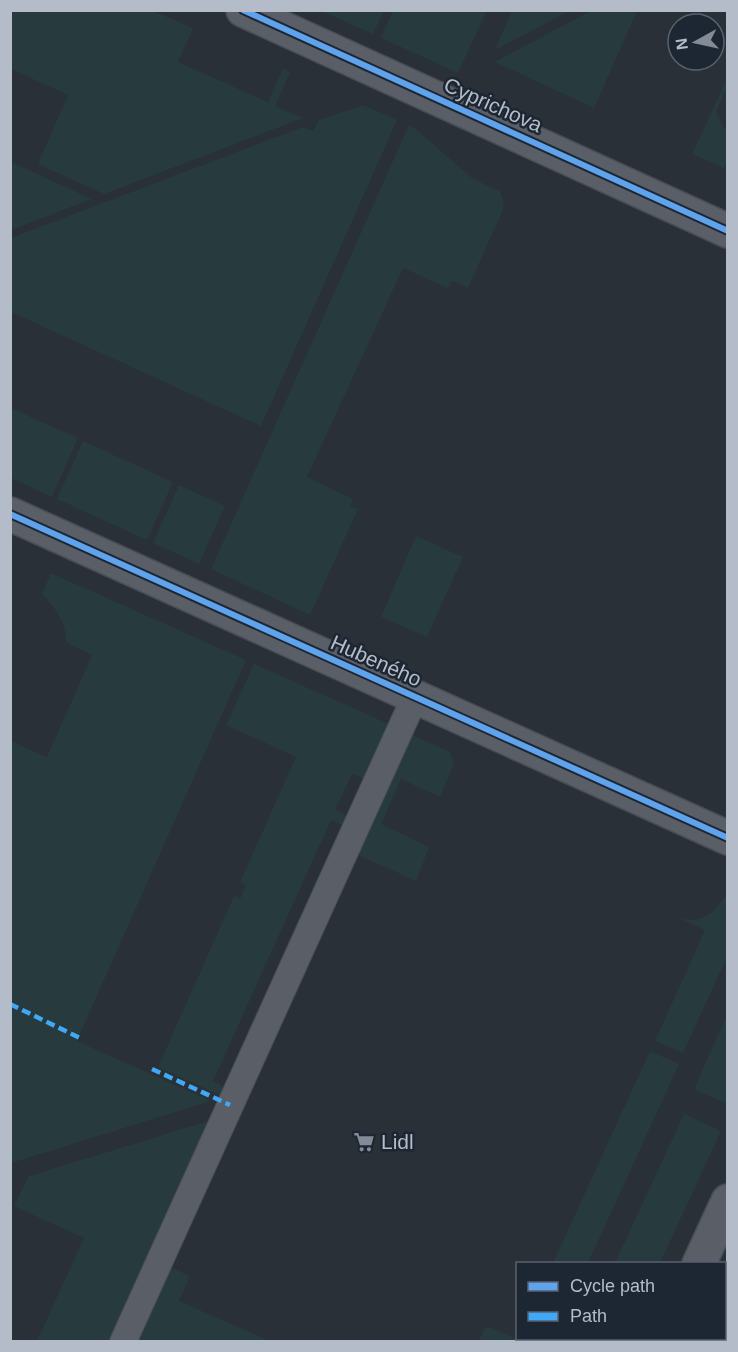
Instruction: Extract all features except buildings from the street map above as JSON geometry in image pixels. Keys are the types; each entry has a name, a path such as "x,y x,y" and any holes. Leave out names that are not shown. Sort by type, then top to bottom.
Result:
{"street":[{"name":"Cyprichova","path":"243,10 728,231"},
{"name":"Hubeného","path":"10,514 728,838"},
{"path":"699,1262 728,1201"}],"lane":[{"path":"123,1341 415,697"}],"green space":[{"path":"11,10 153,11 193,28 178,62 268,102 283,69 290,72 275,106 303,118 104,194 38,164 68,95 11,69"},
{"path":"483,10 486,12 458,73 381,38 393,11"},
{"path":"512,10 569,11 495,50"},
{"path":"321,11 384,11 373,34"},
{"path":"590,11 637,11 594,108 495,62"},
{"path":"727,79 727,87 716,111 727,130 727,160 724,168 692,154"},
{"path":"363,105 397,120 261,426 11,312 11,238 303,127 313,131 319,120"},
{"path":"409,125 473,179 500,191 504,204 468,288 452,281 448,288 403,268 307,477 353,499 350,506 358,509 310,615 211,569"},
{"path":"11,162 92,199 11,230"},
{"path":"11,408 78,438 52,497 11,478"},
{"path":"83,441 173,482 147,540 57,499"},
{"path":"179,485 225,506 199,564 153,543"},
{"path":"416,536 463,557 427,637 381,617"},
{"path":"51,573 246,660 77,1041 211,1101 11,1163 11,741 47,757 92,655 66,642 62,621 42,594"},
{"path":"254,664 389,724 365,779 352,774 335,810 348,816 344,826 331,820 213,1081 226,1087 222,1096 158,1067 234,896 240,899 246,885 240,882 296,757 226,725"},
{"path":"410,734 450,752 454,763 440,797 401,779 381,824 429,847 416,881 356,854"},
{"path":"727,894 727,957 683,1053 655,1041 705,930 677,917 700,919 717,907"},
{"path":"727,1015 727,1104 694,1089"},
{"path":"650,1051 679,1064 588,1262 553,1262"},
{"path":"684,1114 721,1131 660,1262 615,1262"},
{"path":"212,1120 111,1341 37,1341 84,1238 14,1206 29,1176"},
{"path":"169,1267 190,1276 179,1301 270,1341 135,1342"},
{"path":"490,1327 516,1340 554,1340 553,1342 479,1341 484,1329"}],"marked path":[{"path":"10,1004 82,1039"},
{"path":"152,1069 230,1105"}],"cycle path":[{"path":"243,10 728,231"},
{"path":"10,514 728,838"}],"place":[{"name":"Lidl","path":"364,1142"}]}
